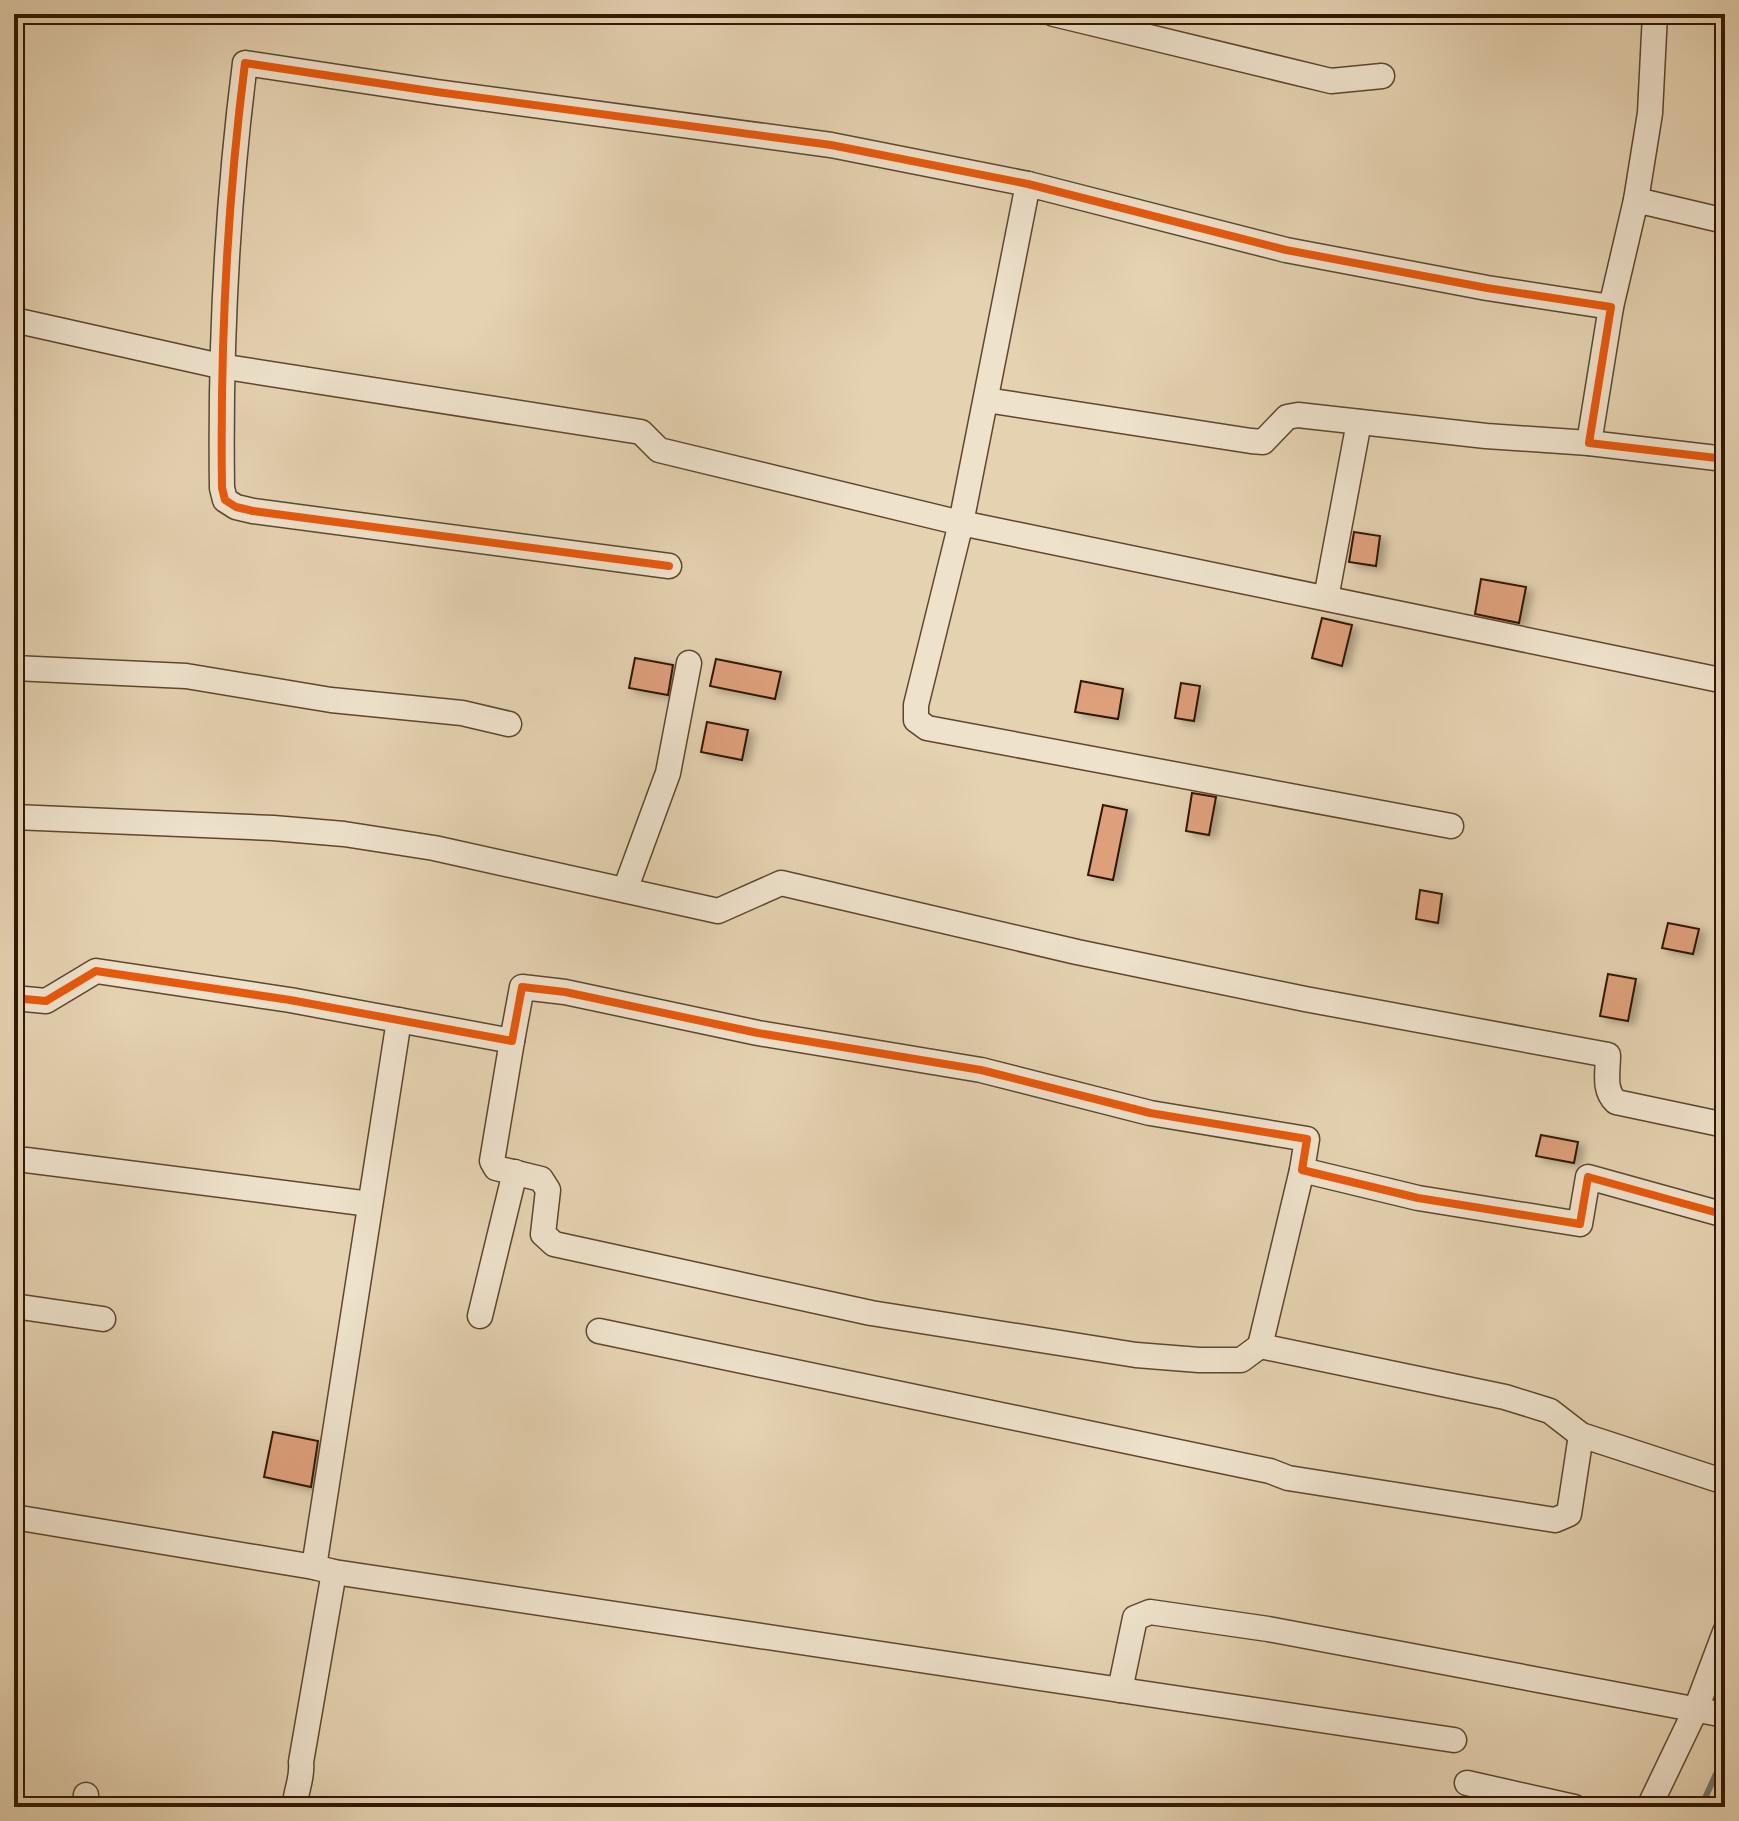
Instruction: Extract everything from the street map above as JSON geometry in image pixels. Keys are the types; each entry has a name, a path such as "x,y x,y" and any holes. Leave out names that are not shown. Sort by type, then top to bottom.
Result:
{"street":[{"path":"1054,14 1331,81 1382,76"},
{"path":"1589,443 1611,307 1636,200 1650,113 1655,14"},
{"path":"669,566 236,507 225,500 222,488 220,366 230,204 245,63 562,110 831,145 1028,184 1286,250 1487,288 1611,307"},
{"path":"1028,184 961,523 916,705 916,720 927,728 1451,826"},
{"path":"1636,200 1725,221"},
{"path":"14,320 220,366 641,432 659,450 961,523 1725,681"},
{"path":"986,400 1263,442 1287,417 1298,415 1725,459"},
{"path":"1326,598 1359,422"},
{"path":"625,890 668,773 689,663"},
{"path":"14,668 186,676 331,700 462,713 509,724"},
{"path":"14,817 243,826 344,834 434,848 718,911 781,883 1077,952 1305,999 1608,1055 1607,1086 1609,1095 1616,1102 1725,1125"},
{"path":"14,998 46,1001 96,971 275,998 512,1041"},
{"path":"522,987 565,992 758,1033 981,1070 1150,1113 1307,1139 1302,1170 1260,1346 1241,1360 1199,1360 1136,1355 871,1313 554,1244 543,1234 548,1190 545,1183 541,1179 496,1168 492,1161 522,987"},
{"path":"295,1807 295,1796 303,1775 301,1762 370,1204 399,1020"},
{"path":"26,1160 370,1204"},
{"path":"1302,1170 1418,1198 1580,1224 1588,1177 1725,1215"},
{"path":"480,1316 515,1172"},
{"path":"14,1306 103,1319"},
{"path":"599,1331 1270,1471 1288,1478 1555,1520 1569,1514 1581,1435"},
{"path":"1260,1346 1505,1397 1550,1411 1581,1435 1725,1482"},
{"path":"14,1517 324,1569 1454,1740"},
{"path":"1120,1690 1135,1618 1150,1612 1268,1629 1725,1715"},
{"path":"1649,1807 1696,1709 1725,1632"},
{"path":"1467,1783 1574,1807"}],"building":[{"path":"1354,532 1380,536 1376,566 1349,562"},
{"path":"1481,579 1526,587 1519,623 1475,614"},
{"path":"1322,618 1352,625 1342,666 1312,658"},
{"path":"635,658 673,665 668,695 629,688"},
{"path":"716,659 781,672 775,699 710,686"},
{"path":"1081,681 1123,689 1118,719 1075,712"},
{"path":"1181,683 1200,686 1194,721 1175,718"},
{"path":"707,722 748,730 742,760 701,752"},
{"path":"1192,793 1216,797 1209,835 1186,831"},
{"path":"1103,805 1127,810 1113,880 1088,875"},
{"path":"1420,890 1442,894 1438,923 1416,919"},
{"path":"1668,923 1699,929 1693,954 1662,948"},
{"path":"1608,974 1636,979 1628,1021 1600,1016"},
{"path":"1541,1135 1578,1142 1574,1163 1536,1156"},
{"path":"273,1432 318,1441 311,1487 264,1477"}],"waterway":[{"path":"1701,1807 1725,1754"}],"cycle path":[{"path":"669,566 253,511 236,507 225,500 222,488 222,435 226,275 245,63 831,145 1028,184 1286,250 1487,288 1611,307 1589,443 1725,459"},
{"path":"14,998 46,1001 96,971 290,1000 512,1041 522,987 565,992 758,1033 981,1070 1150,1113 1307,1139 1302,1170 1418,1198 1580,1224 1588,1177 1725,1215"}]}
